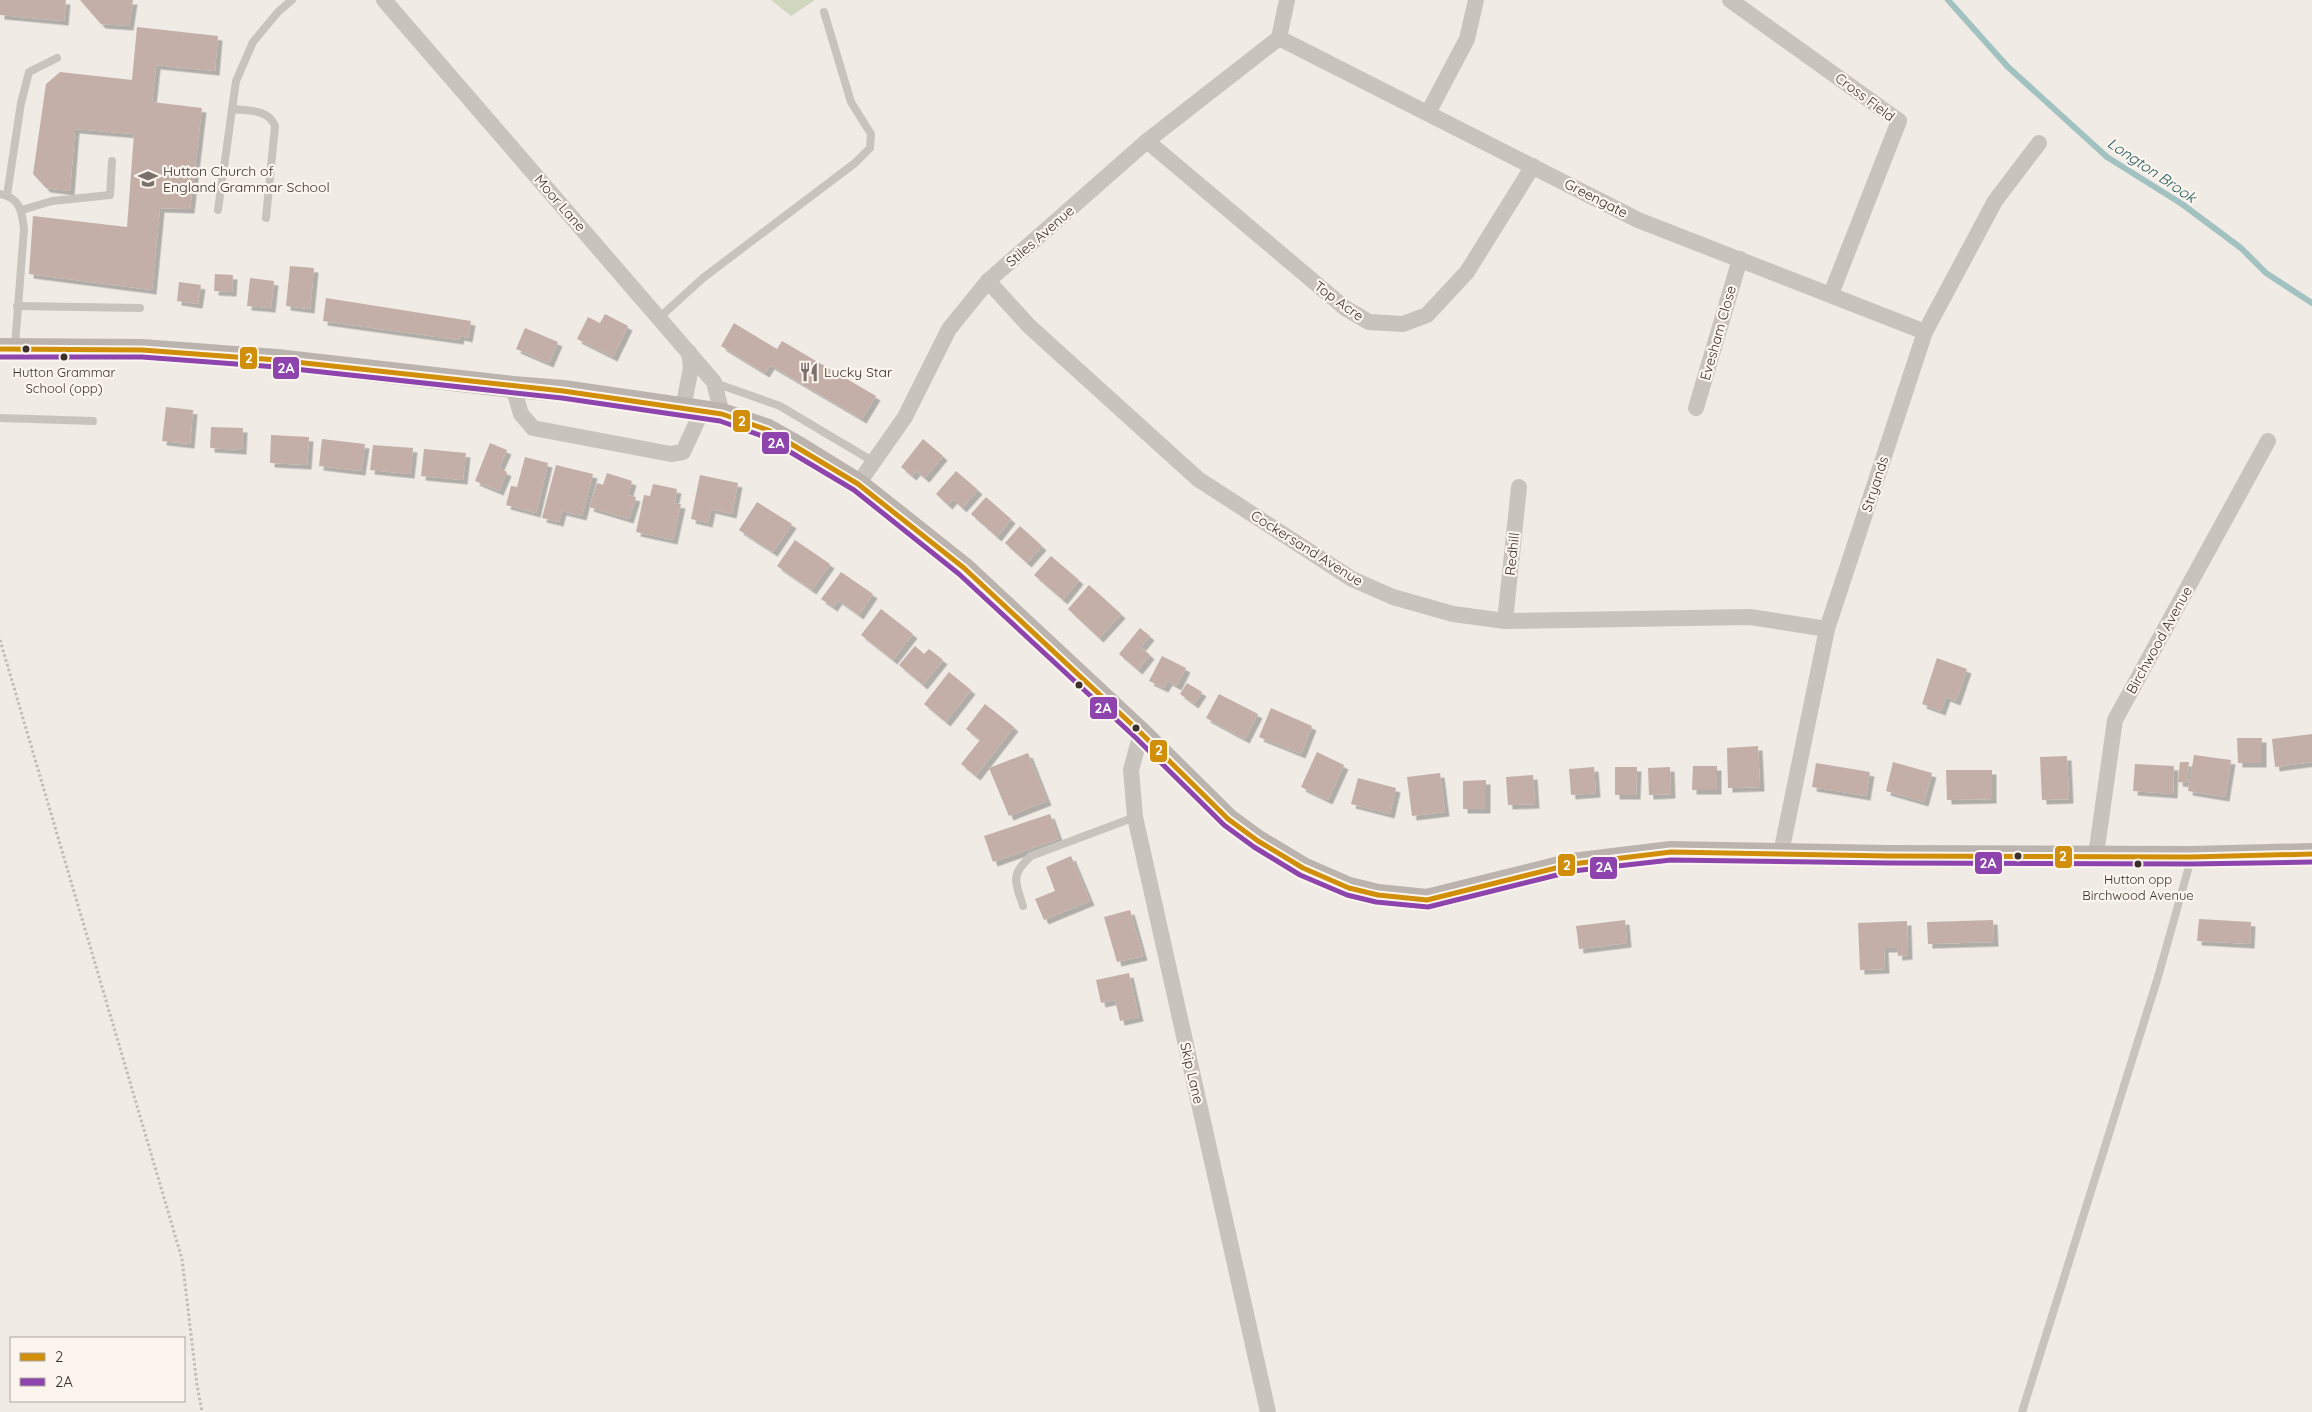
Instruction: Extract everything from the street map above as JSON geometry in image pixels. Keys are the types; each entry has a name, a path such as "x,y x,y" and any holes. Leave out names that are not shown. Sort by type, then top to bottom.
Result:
{"street":[{"name":"Moor Lane","path":"384,0 714,382 703,411"},
{"path":"1279,38 1287,0"},
{"path":"1428,113 1467,39 1476,0"},
{"name":"Cross Field","path":"1730,0 1899,121 1831,294"},
{"name":"Greengate","path":"1279,38 1638,220 1740,258 1925,332"},
{"name":"Stiles Avenue","path":"858,484 905,416 949,329 988,281 1147,142 1279,38"},
{"name":"Top Acre","path":"1147,142 1345,308 1369,322 1394,324 1402,324 1427,315 1467,272 1533,166"},
{"name":"Stryands","path":"1781,853 1827,630 1925,332 1995,201 2039,143"},
{"name":"Evesham Close","path":"1696,408 1740,258"},
{"name":"Cockersand Avenue","path":"988,281 1029,326 1198,479 1360,582 1393,598 1453,614 1505,621 1750,617 1827,630"},
{"path":"8,349 142,350 267,359 563,391 703,411 768,430 858,484 964,568 1141,733 1228,819 1258,841 1303,868 1350,888 1378,894 1427,900 1572,864 1671,852 1888,856 2096,855 2192,857 2312,854"},
{"path":"514,387 521,414 533,428 671,454 683,452 703,411 688,352"},
{"name":"Birchwood Avenue","path":"2096,855 2115,720 2268,441"},
{"name":"Redhill","path":"1505,621 1520,487"},
{"name":"Skip Lane","path":"1141,733 1131,770 1135,817 1268,1412"}],"lane":[{"path":"218,210 236,81 253,42 278,12 292,0"},
{"path":"660,318 704,278 854,163 870,148 871,134 851,102 824,12"},
{"path":"8,349 18,306 24,229 22,210 16,201 4,195 28,72 57,58"},
{"path":"233,110 264,113 272,118 275,126 266,218"},
{"path":"22,210 52,201 110,195 112,161"},
{"path":"18,306 140,308"},
{"path":"714,382 780,406 874,462"},
{"path":"0,418 93,421"},
{"path":"1024,906 1015,880 1020,866 1031,856 1135,817"},
{"path":"2022,1412 2158,978 2192,857"}],"path":[{"path":"0,640 182,1259 202,1412"}],"green space":[{"path":"771,0 815,0 791,16"}],"building":[{"path":"0,0 66,0 64,21 0,15"},
{"path":"80,0 133,0 129,26 101,24"},
{"path":"137,27 218,36 215,71 156,65 152,102 202,108 190,209 160,208 152,290 29,274 33,216 127,227 134,134 75,129 70,191 46,188 33,174 46,84 60,72 132,80"},
{"path":"290,266 314,268 310,309 286,306"},
{"path":"215,274 233,275 232,292 214,291"},
{"path":"250,278 274,281 271,308 247,306"},
{"path":"179,282 201,285 198,304 177,301"},
{"path":"326,298 471,321 468,338 460,336 459,340 323,321"},
{"path":"605,314 628,326 613,357 577,339 588,317 600,323"},
{"path":"734,323 777,349 782,341 876,396 862,419 770,365 765,373 721,346"},
{"path":"525,328 558,342 549,363 516,349"},
{"path":"166,407 193,410 190,444 162,441"},
{"path":"211,427 243,428 242,450 210,448"},
{"path":"271,435 309,437 307,465 270,463"},
{"path":"322,439 365,444 361,471 319,466"},
{"path":"923,439 943,456 925,478 916,471 912,476 901,467"},
{"path":"490,443 507,450 499,468 507,472 499,491 475,481"},
{"path":"373,445 413,448 410,474 370,470"},
{"path":"424,449 466,453 463,480 421,476"},
{"path":"525,457 548,463 536,513 506,505 511,486 517,487"},
{"path":"556,465 593,474 582,516 562,511 559,522 542,518"},
{"path":"956,471 978,490 962,508 953,499 948,505 936,494"},
{"path":"607,473 632,481 628,495 636,497 629,519 589,507 597,483 603,485"},
{"path":"700,475 738,483 732,514 711,509 708,523 691,519"},
{"path":"653,484 677,489 674,503 681,504 673,540 636,532 644,495 650,496"},
{"path":"986,497 1011,519 997,537 971,514"},
{"path":"757,502 792,524 773,552 739,530"},
{"path":"1020,526 1042,546 1027,563 1005,543"},
{"path":"795,540 830,564 812,590 777,566"},
{"path":"1051,556 1079,580 1063,600 1034,575"},
{"path":"841,572 873,594 859,615 838,600 833,607 821,599"},
{"path":"1089,585 1121,614 1099,638 1068,609"},
{"path":"881,609 913,634 893,660 861,635"},
{"path":"1140,628 1150,636 1141,647 1150,655 1138,670 1119,654"},
{"path":"915,646 924,654 929,649 943,660 923,685 899,665"},
{"path":"1162,656 1186,668 1177,686 1168,681 1164,688 1149,681"},
{"path":"1937,658 1967,669 1956,701 1946,697 1941,711 1922,704"},
{"path":"949,672 971,690 946,722 924,704"},
{"path":"1187,683 1202,692 1194,704 1180,694"},
{"path":"1219,694 1258,714 1245,739 1206,718"},
{"path":"985,704 1014,727 976,776 961,764 980,740 966,729"},
{"path":"1271,708 1312,726 1301,754 1259,737"},
{"path":"2312,734 2312,762 2275,767 2272,739"},
{"path":"2237,738 2262,738 2262,763 2238,763"},
{"path":"1758,746 1760,787 1728,788 1727,748"},
{"path":"1317,752 1344,765 1328,800 1301,787"},
{"path":"1028,753 1047,801 1009,816 989,768"},
{"path":"2194,755 2231,760 2225,797 2188,791"},
{"path":"2067,756 2069,799 2042,800 2040,757"},
{"path":"1893,762 1932,773 1924,802 1886,791"},
{"path":"2180,762 2189,762 2187,783 2178,782"},
{"path":"1816,763 1870,772 1866,796 1812,787"},
{"path":"2135,764 2174,766 2173,794 2133,791"},
{"path":"1693,766 1717,766 1717,790 1692,790"},
{"path":"1594,767 1596,793 1571,795 1569,769"},
{"path":"1615,767 1637,767 1636,795 1615,795"},
{"path":"1670,767 1671,794 1649,795 1648,768"},
{"path":"1946,770 1992,770 1992,799 1947,800"},
{"path":"1440,773 1445,812 1412,816 1407,777"},
{"path":"1533,775 1535,804 1508,805 1506,777"},
{"path":"1358,778 1396,788 1390,814 1351,804"},
{"path":"1486,780 1486,809 1463,809 1463,781"},
{"path":"1050,814 1059,839 993,862 984,836"},
{"path":"1071,856 1090,901 1044,920 1035,899 1055,891 1046,867"},
{"path":"1130,910 1143,956 1117,962 1104,917"},
{"path":"2199,919 2251,922 2250,944 2197,941"},
{"path":"1625,920 1627,943 1579,949 1576,926"},
{"path":"1993,920 1994,942 1928,944 1927,922"},
{"path":"1907,921 1908,955 1898,956 1897,948 1884,948 1885,969 1860,970 1858,923"},
{"path":"1129,973 1139,1017 1120,1021 1115,1000 1101,1003 1096,980"}],"waterway":[{"name":"Longton Brook","path":"1948,0 2008,67 2107,157 2182,204 2241,248 2266,273 2312,303"}],"transit line":[{"name":"2","path":"0,349 142,350 277,360 563,391 722,414 768,430 858,484 964,568 1141,733 1228,819 1258,841 1303,868 1349,888 1378,895 1427,900 1572,864 1671,852 1888,856 2191,857 2312,854"},
{"name":"2A","path":"0,357 142,357 276,367 562,398 720,421 765,437 854,490 959,574 1136,738 1224,825 1254,847 1300,875 1347,895 1376,902 1428,907 1573,871 1671,860 2191,864 2312,862"}],"place":[{"name":"Hutton Church of England Grammar School","path":"148,179"},
{"name":"Hutton Grammar School (opp)","path":"64,357"},
{"name":"Lucky Star","path":"809,372"},
{"name":"Hutton opp Birchwood Avenue","path":"2138,864"}]}
